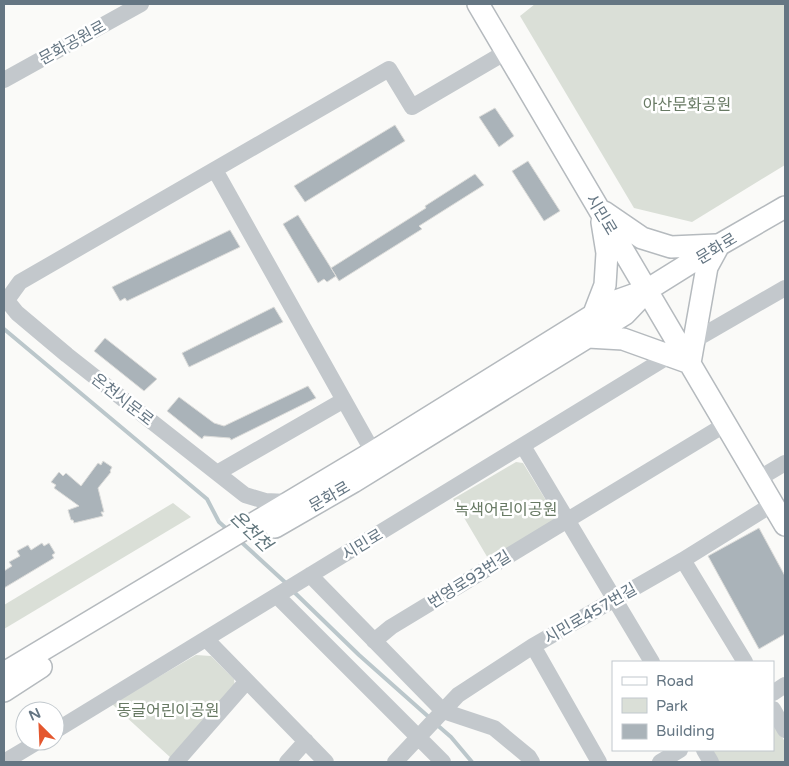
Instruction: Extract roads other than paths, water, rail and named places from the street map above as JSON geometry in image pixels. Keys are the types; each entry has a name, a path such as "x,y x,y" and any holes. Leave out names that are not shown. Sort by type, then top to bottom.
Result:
{"main road":[{"name":"시민로","path":"478,4 785,525"},
{"name":"문화로","path":"255,524 616,301 647,290 785,207"},
{"path":"599,209 642,238 670,247 719,245"},
{"path":"593,316 605,284 607,253 599,209"},
{"path":"588,337 623,339 690,363 707,267 719,245"},
{"name":"문화로","path":"255,524 353,482 625,314 647,290"},
{"path":"4,692 229,546 255,524"},
{"path":"4,673 229,546"}],"street":[{"name":"문화공원로","path":"4,80 141,4"},
{"path":"6,299 20,282 389,69 412,107 506,52"},
{"path":"215,170 373,452"},
{"path":"693,342 785,288"},
{"name":"온천시문로","path":"6,299 17,312 67,355 245,495"},
{"name":"시민로","path":"65,725 669,356"},
{"path":"217,473 344,400"},
{"path":"567,519 726,424"},
{"path":"523,446 651,661"},
{"path":"758,479 785,463"},
{"path":"245,495 255,524"},
{"path":"245,495 265,502 288,502"},
{"name":"시민로457번길","path":"395,762 458,695 533,646 615,600 773,504"},
{"name":"번영로93번길","path":"374,641 391,627 567,519"},
{"path":"682,560 744,661"},
{"path":"310,575 443,711 494,728 529,757 532,762"},
{"path":"277,596 443,762"},
{"path":"206,639 326,762"},
{"path":"533,646 599,762"},
{"path":"176,762 247,681"},
{"path":"774,692 785,686"},
{"path":"774,711 785,730"},
{"path":"286,762 306,741"},
{"path":"8,761 23,751"},
{"path":"660,762 678,751"},
{"path":"705,751 711,762"}],"waterway":[{"name":"온천천","path":"4,329 207,499 219,522 228,530"},
{"name":"온천천","path":"239,540 287,584"},
{"name":"온천천","path":"293,591 359,655 431,719"},
{"name":"온천천","path":"436,724 451,737 472,762"}],"park label":[{"name":"아산문화공원","path":"687,104"},
{"name":"녹색어린이공원","path":"506,509"},
{"name":"동글어린이공원","path":"168,710"}]}
